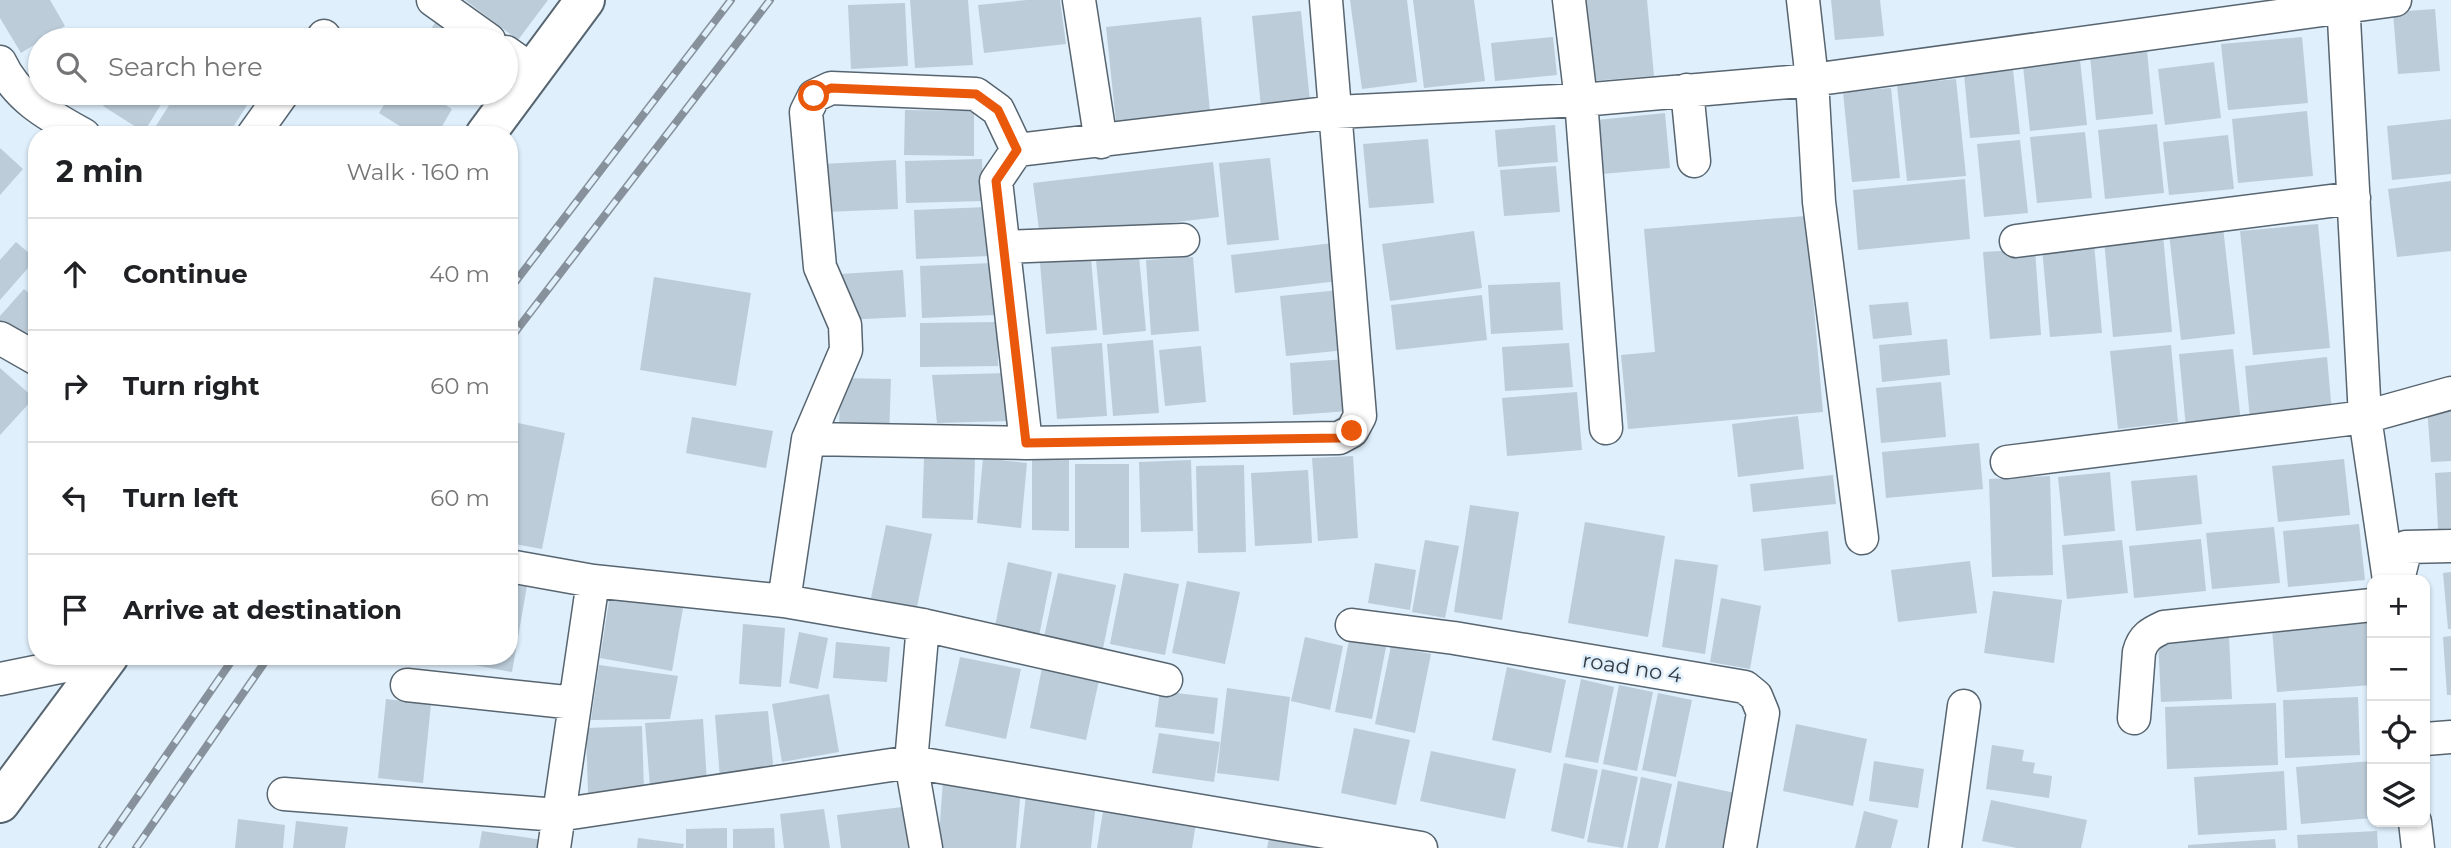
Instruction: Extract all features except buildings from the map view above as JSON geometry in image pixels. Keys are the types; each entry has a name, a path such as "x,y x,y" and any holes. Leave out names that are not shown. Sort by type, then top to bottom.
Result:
{"street":[{"path":"433,0 472,28"},
{"path":"519,62 584,0"},
{"path":"808,439 1026,443 1339,438 1352,431 1360,416 1326,0"},
{"path":"1569,0 1581,100 1606,428"},
{"path":"1803,0 1812,80 1819,202 1862,538"},
{"path":"1017,150 1336,112 1581,100 1812,80 2344,3 2395,0"},
{"path":"1089,1 1101,142"},
{"path":"2344,3 2365,416 2388,575"},
{"path":"3,76 28,100"},
{"path":"784,601 808,439 841,362 845,325 820,267 806,112 814,96 831,88 976,94 998,110 1017,150"},
{"path":"1687,90 1694,161"},
{"path":"34,105 68,126"},
{"path":"259,126 274,105"},
{"path":"489,126 499,105"},
{"path":"1017,150 996,181 1006,247 1026,443"},
{"path":"2017,241 2354,198"},
{"path":"1006,247 1183,240"},
{"path":"1,342 28,355"},
{"path":"2007,462 2365,416 2451,393"},
{"path":"2399,575 2406,547 2451,546"},
{"path":"518,568 593,581 784,601 923,625 1166,680"},
{"path":"555,848 593,581"},
{"path":"2134,718 2139,652 2142,642 2151,633 2164,627 2367,606"},
{"path":"923,625 911,762 926,848"},
{"name":"road no 4","path":"1352,625 1454,638 1745,687 1756,696 1763,713 1740,848"},
{"path":"0,679 69,665"},
{"path":"0,803 103,665"},
{"path":"407,685 575,703"},
{"path":"1945,848 1964,706"},
{"path":"2430,739 2451,737"},
{"path":"284,794 558,816 911,762 1420,848"},
{"path":"2415,827 2417,848"}],"railway":[{"path":"518,278 731,0"},
{"path":"518,328 770,0"},
{"path":"102,848 229,665"},
{"path":"136,848 263,665"}],"route":[{"path":"814,96 831,88 976,94 998,110 1017,150 996,181 1006,247 1026,443 1339,438 1352,431"}]}
